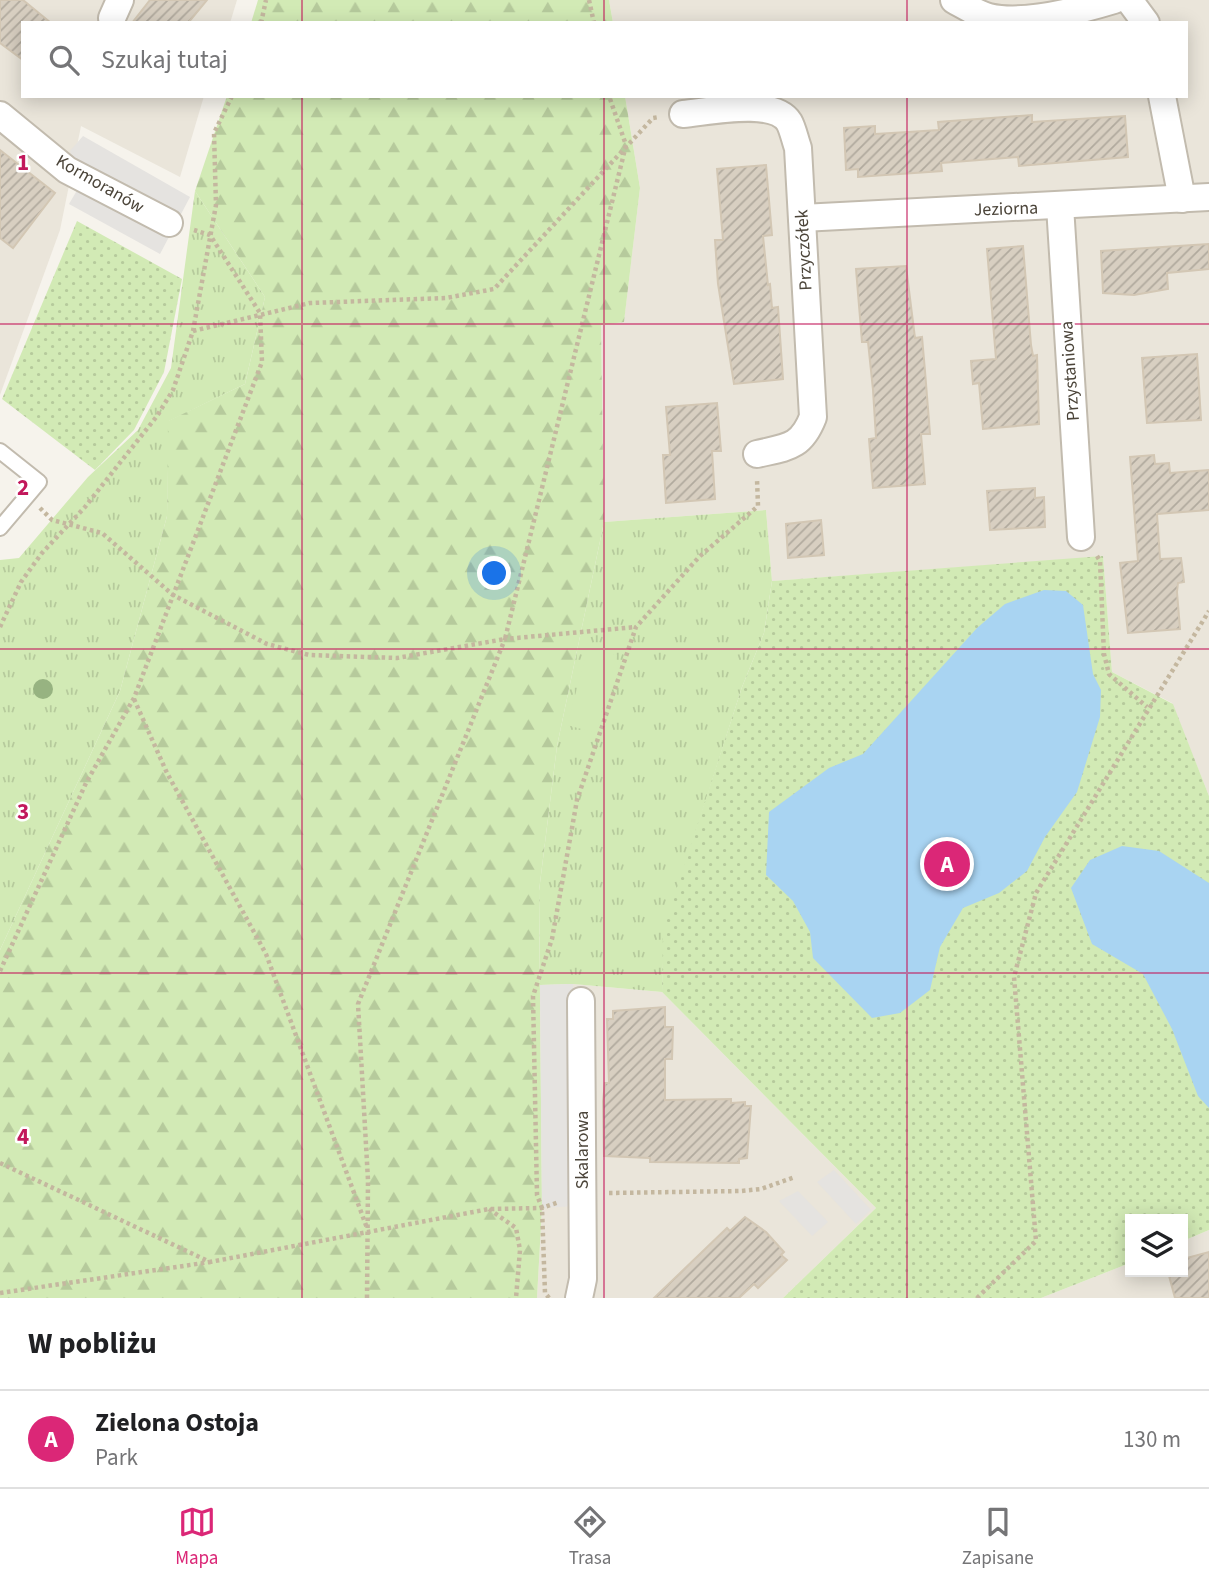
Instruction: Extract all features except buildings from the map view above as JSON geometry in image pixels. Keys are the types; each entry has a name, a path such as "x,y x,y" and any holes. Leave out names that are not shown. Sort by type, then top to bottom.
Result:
{"street":[{"path":"954,0 989,17 1020,18 1083,9 1114,0"},
{"path":"1129,0 1145,21"},
{"path":"1162,98 1182,199"},
{"name":"Przyczółek","path":"683,114 756,107 774,110 789,121 798,148 813,417 806,436 791,446 757,454"},
{"name":"Kormoranów","path":"0,115 67,170 169,223"},
{"name":"Jeziorna","path":"802,218 1209,197"},
{"name":"Przystaniowa","path":"1060,206 1081,537"},
{"name":"Skalarowa","path":"579,1298 583,1279 582,1001"}],"lane":[{"path":"0,451 39,482 0,528"}],"path":[{"path":"261,21 266,0"},
{"path":"589,0 594,21"},
{"path":"0,627 21,582 42,553 71,523 158,416 173,390 193,331 216,205 215,133 231,98"},
{"path":"367,1298 368,1232 358,1004 505,639 626,145 610,98"},
{"path":"193,331 310,303 446,298 494,289 653,118 683,114"},
{"path":"0,971 86,783 134,698 262,362 260,313 209,235 169,223"},
{"path":"549,1298 545,1293 542,1208 537,1195 533,996 552,939 577,800 636,627 699,557 758,506 757,454"},
{"path":"28,496 52,520 102,533 173,595 267,644 310,655 397,658 505,639 636,627"},
{"path":"1081,537 1100,561 1104,654 1110,674 1147,707"},
{"path":"977,1298 1036,1241 1014,977 1036,893 1147,707 1168,681 1209,611"},
{"path":"134,698 167,773 266,954 368,1232"},
{"path":"0,1163 210,1262"},
{"path":"0,1293 210,1262 489,1209 542,1208 582,1195 741,1191 761,1189 794,1177"},
{"path":"489,1209 516,1228 520,1250 516,1298"}],"shaded area":[{"path":"0,0 237,0 231,21 21,21 21,98 203,98 180,177 81,126 60,230 0,395"},
{"path":"609,0 1209,0 1209,796 1172,703 1112,672 1103,557 772,581 766,510 604,522 601,324 624,321 640,188 625,98 1188,98 1188,21 613,21"},
{"path":"83,136 190,197 160,254 69,204 79,187 70,151"},
{"path":"573,984 662,992 876,1208 783,1298 537,1298 542,1208 540,985"},
{"path":"573,984 574,1206 542,1208 540,985"},
{"path":"834,1170 871,1210 856,1224 817,1182"},
{"path":"798,1191 828,1222 812,1236 779,1201"},
{"path":"1209,1230 1209,1298 1041,1298 1125,1265 1125,1277 1188,1277 1188,1239"}],"green space":[{"path":"258,0 609,0 613,21 252,21"},
{"path":"226,98 625,98 640,188 624,322 601,325 604,522 557,746 539,891 542,1208 537,1298 0,1298 0,950 120,691 167,516 168,421 245,384 265,297 195,191"},
{"path":"195,191 265,297 245,384 169,421 167,516 120,691 0,950 0,560 19,558 88,477 138,430 171,368"},
{"path":"77,221 182,279 164,372 134,430 95,470 2,399"},
{"path":"766,510 772,581 764,633 742,687 664,931 662,992 573,984 540,985 539,891 557,746 604,522"},
{"path":"1103,556 1112,672 1173,704 1209,796 1209,1230 1188,1239 1188,1214 1125,1214 1125,1265 1041,1298 783,1298 876,1208 662,992 663,931 742,687 764,633 772,581"},
{"path":"588,648 617,655 596,733 567,725"}],"water":[{"path":"1044,590 1066,591 1083,605 1093,674 1101,690 1100,717 1077,792 1045,837 1027,871 999,893 963,908 940,947 930,990 900,1013 872,1018 813,958 810,932 793,901 766,875 769,812 829,768 863,754 977,628 1005,604"},
{"path":"1122,846 1159,851 1209,883 1209,1108 1198,1096 1172,1029 1143,974 1092,944 1071,888 1090,860"}],"place":[{"name":"Zielona Ostoja","path":"947,864"}]}
